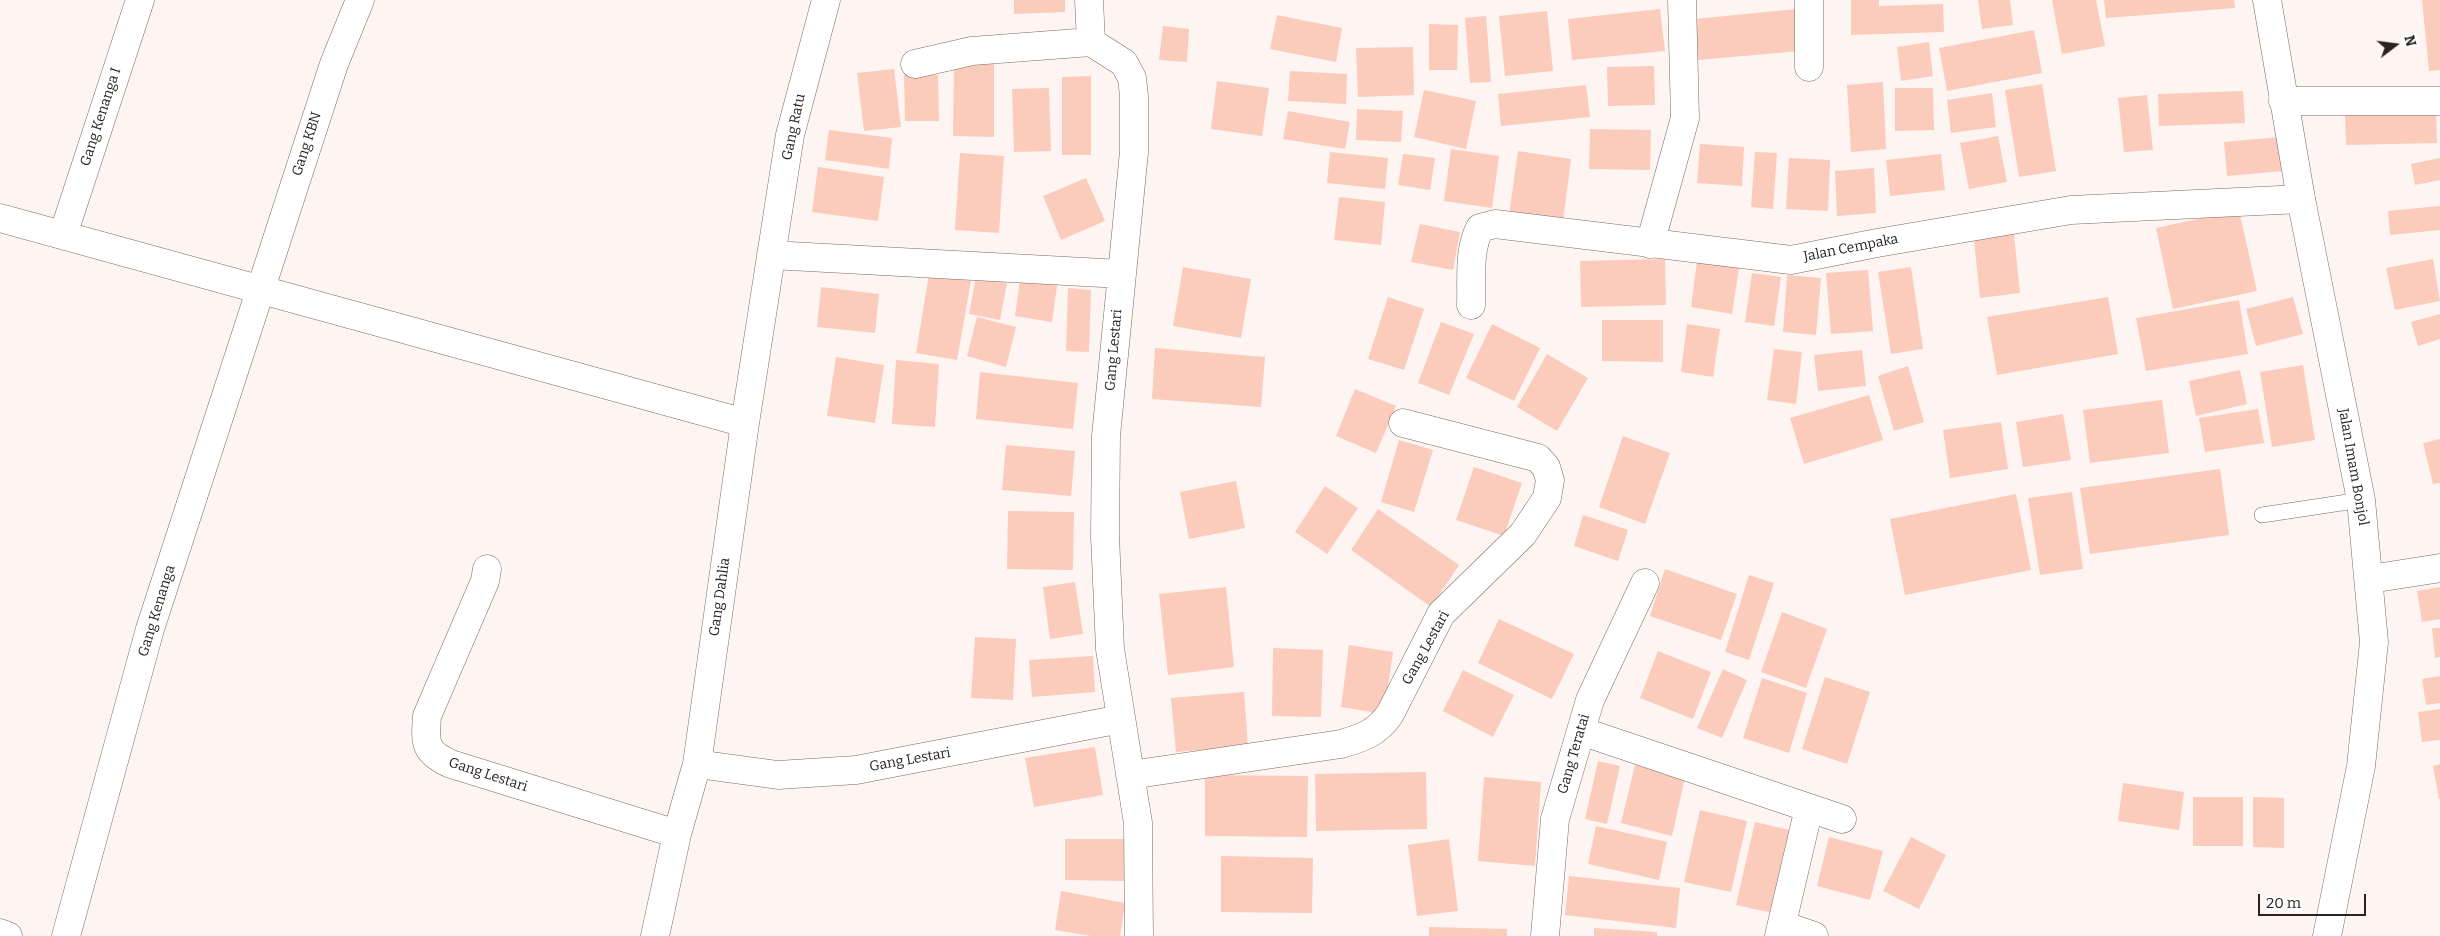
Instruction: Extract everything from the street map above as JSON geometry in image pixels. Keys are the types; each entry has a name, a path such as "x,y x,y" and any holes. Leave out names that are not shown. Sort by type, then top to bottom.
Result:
{"main road":[{"name":"Gang Kenanga I","path":"63,235 140,0"},
{"name":"Gang KBN","path":"260,289 334,64 360,0"},
{"name":"Gang Ratu","path":"772,255 790,135 826,0"},
{"path":"916,64 972,51 1090,42 1089,0"},
{"path":"1650,244 1685,118 1682,0"},
{"path":"1808,67 1809,0"},
{"name":"Jalan Imam Bonjol","path":"2267,0 2301,199 2361,500 2370,579 2374,642 2361,766 2327,936"},
{"name":"Gang Lestari","path":"1090,42 1124,63 1132,78 1134,152 1106,436 1105,536 1110,649 1138,823 1139,936"},
{"path":"2283,101 2440,101"},
{"name":"Jalan Cempaka","path":"1471,305 1472,255 1475,237 1480,228 1495,224 1791,260 1876,243 2072,210 2301,199"},
{"path":"0,218 745,423"},
{"path":"772,255 1121,274"},
{"name":"Gang Dahlia","path":"655,936 677,834 697,764 745,423 772,255"},
{"name":"Gang Kenanga","path":"66,936 150,629 260,289"},
{"name":"Gang Lestari","path":"1130,775 1341,744 1364,738 1381,727 1390,714 1441,614 1523,534 1547,498 1550,480 1546,467 1538,458 1403,423"},
{"path":"2370,579 2440,568"},
{"name":"Gang Lestari","path":"488,569 427,716 426,736 428,748 435,757 451,764 677,834"},
{"name":"Gang Teratai","path":"1545,936 1556,819 1590,700 1645,583"},
{"name":"Gang Lestari","path":"697,764 778,775 856,770 1121,719"},
{"path":"1581,731 1842,819"},
{"path":"1809,808 1781,930 1814,936"},
{"path":"0,933 8,936"}],"lane":[{"path":"2262,515 2361,500"}],"building":[{"path":"1014,0 1065,0 1065,12 1014,14"},
{"path":"1851,0 1879,0 1879,6 1943,4 1944,32 1851,35"},
{"path":"1978,0 2010,0 2013,25 1982,29"},
{"path":"2052,0 2096,0 2105,46 2062,54"},
{"path":"2104,0 2234,0 2235,8 2106,18"},
{"path":"2422,0 2440,0 2440,70 2429,71"},
{"path":"1660,9 1665,51 1572,60 1568,19"},
{"path":"1797,9 1800,51 1698,60 1694,19"},
{"path":"1547,11 1553,71 1505,76 1499,16"},
{"path":"1277,15 1342,28 1336,62 1270,49"},
{"path":"1486,16 1491,82 1470,83 1465,18"},
{"path":"1429,24 1458,25 1457,70 1429,70"},
{"path":"1163,26 1189,29 1187,62 1159,60"},
{"path":"2034,30 2042,73 1947,91 1939,48"},
{"path":"1929,42 1933,76 1901,81 1897,47"},
{"path":"1413,47 1414,95 1358,97 1356,48"},
{"path":"954,64 994,64 994,137 953,136"},
{"path":"1654,66 1655,105 1608,106 1607,67"},
{"path":"894,69 901,127 864,131 857,73"},
{"path":"1290,71 1347,74 1346,104 1288,101"},
{"path":"904,75 938,75 939,121 905,121"},
{"path":"1091,76 1091,155 1062,155 1062,77"},
{"path":"1217,81 1269,88 1262,136 1211,129"},
{"path":"1883,82 1886,149 1851,152 1847,85"},
{"path":"2042,84 2056,171 2019,177 2005,90"},
{"path":"1586,85 1590,117 1501,126 1498,94"},
{"path":"1049,88 1051,151 1014,152 1012,89"},
{"path":"1895,88 1933,88 1934,130 1895,131"},
{"path":"1424,90 1476,101 1466,149 1414,137"},
{"path":"2243,91 2245,123 2159,126 2158,94"},
{"path":"1992,93 1996,127 1951,133 1947,100"},
{"path":"2147,95 2153,150 2124,152 2118,98"},
{"path":"1357,109 1403,111 1401,142 1356,140"},
{"path":"1288,111 1350,122 1345,149 1283,139"},
{"path":"2436,111 2437,143 2346,145 2345,113"},
{"path":"1590,129 1651,130 1650,170 1589,169"},
{"path":"829,130 892,138 889,169 825,160"},
{"path":"1998,136 2007,182 1969,189 1960,143"},
{"path":"2280,137 2283,171 2227,176 2224,142"},
{"path":"1700,144 1744,147 1742,186 1697,183"},
{"path":"1451,149 1499,156 1492,208 1444,201"},
{"path":"1518,151 1571,159 1563,222 1509,215"},
{"path":"1330,152 1388,158 1385,189 1327,183"},
{"path":"1755,152 1777,153 1773,209 1751,207"},
{"path":"960,153 1004,156 999,233 955,230"},
{"path":"1403,154 1435,158 1430,190 1398,185"},
{"path":"1941,154 1945,190 1890,196 1886,160"},
{"path":"1789,158 1830,160 1828,211 1786,209"},
{"path":"2440,158 2440,180 2415,185 2411,164"},
{"path":"818,167 884,177 878,221 812,212"},
{"path":"1874,168 1876,213 1837,216 1835,171"},
{"path":"1086,178 1105,221 1061,240 1043,196"},
{"path":"1339,197 1385,202 1381,245 1334,240"},
{"path":"2440,206 2440,230 2390,235 2388,211"},
{"path":"2239,210 2257,291 2173,309 2156,228"},
{"path":"1420,224 1460,232 1453,270 1411,262"},
{"path":"2013,225 2020,293 1980,298 1973,230"},
{"path":"1665,259 1666,305 1581,307 1580,261"},
{"path":"2433,259 2440,301 2395,310 2386,268"},
{"path":"1697,261 1739,268 1732,314 1691,307"},
{"path":"1183,267 1251,279 1241,338 1173,326"},
{"path":"1911,267 1923,349 1891,354 1878,272"},
{"path":"1868,270 1873,331 1831,334 1826,273"},
{"path":"1021,272 1058,278 1052,322 1015,316"},
{"path":"1752,273 1781,277 1774,326 1745,322"},
{"path":"929,274 971,281 957,360 916,353"},
{"path":"1787,275 1821,278 1816,335 1783,332"},
{"path":"976,277 1007,283 1000,320 969,314"},
{"path":"821,287 879,294 875,333 817,327"},
{"path":"1068,288 1091,290 1089,352 1066,351"},
{"path":"1388,297 1424,309 1404,370 1368,359"},
{"path":"2108,297 2118,354 1997,375 1987,317"},
{"path":"2293,297 2303,334 2256,346 2246,309"},
{"path":"2239,300 2248,354 2146,371 2136,318"},
{"path":"2440,314 2440,339 2418,346 2411,322"},
{"path":"977,317 1016,327 1006,367 967,356"},
{"path":"1602,320 1663,320 1663,362 1602,361"},
{"path":"1441,322 1474,334 1449,395 1418,383"},
{"path":"1492,324 1540,348 1514,401 1466,378"},
{"path":"1687,324 1720,329 1713,377 1681,372"},
{"path":"1155,348 1265,357 1261,407 1152,399"},
{"path":"1774,349 1802,352 1796,404 1767,400"},
{"path":"1862,350 1866,386 1818,391 1814,355"},
{"path":"1547,354 1588,378 1557,431 1517,407"},
{"path":"836,357 884,365 875,423 827,416"},
{"path":"896,360 939,364 935,427 892,424"},
{"path":"2303,365 2315,440 2272,447 2260,372"},
{"path":"1908,366 1924,422 1894,431 1878,376"},
{"path":"2240,370 2247,404 2196,416 2189,381"},
{"path":"980,372 1078,383 1073,429 976,419"},
{"path":"1355,389 1396,406 1376,453 1336,436"},
{"path":"1869,395 1883,440 1804,464 1790,418"},
{"path":"2162,400 2169,453 2090,463 2083,410"},
{"path":"2258,409 2264,443 2205,452 2199,418"},
{"path":"2063,414 2071,460 2023,467 2016,422"},
{"path":"2001,422 2008,469 1950,478 1943,430"},
{"path":"1623,436 1670,453 1645,524 1599,507"},
{"path":"2440,439 2440,483 2433,484 2423,443"},
{"path":"1399,440 1433,450 1414,512 1381,502"},
{"path":"1006,445 1075,451 1071,496 1002,490"},
{"path":"1474,467 1522,483 1504,536 1456,520"},
{"path":"2220,469 2229,535 2090,554 2080,488"},
{"path":"1236,481 1245,528 1189,539 1180,492"},
{"path":"1325,486 1358,508 1327,554 1295,532"},
{"path":"2072,492 2083,569 2040,575 2028,498"},
{"path":"2016,494 2031,570 1905,595 1890,519"},
{"path":"1378,509 1459,565 1431,607 1351,550"},
{"path":"1008,511 1074,512 1073,570 1007,569"},
{"path":"1583,515 1628,530 1618,561 1574,546"},
{"path":"1665,569 1737,594 1721,640 1650,616"},
{"path":"1749,575 1774,583 1749,660 1725,652"},
{"path":"1075,582 1083,634 1050,639 1043,587"},
{"path":"1226,587 1234,667 1168,675 1159,594"},
{"path":"2440,587 2440,619 2422,622 2417,591"},
{"path":"1782,612 1827,629 1806,688 1761,672"},
{"path":"1499,619 1574,654 1552,699 1478,663"},
{"path":"2432,628 2440,628 2440,657 2435,658"},
{"path":"975,637 1016,639 1013,700 971,698"},
{"path":"1349,645 1393,652 1384,714 1341,707"},
{"path":"1273,648 1323,650 1321,717 1272,716"},
{"path":"1658,651 1711,672 1693,719 1640,698"},
{"path":"1093,656 1095,692 1032,697 1029,660"},
{"path":"1723,669 1747,680 1722,738 1697,728"},
{"path":"1463,670 1514,695 1493,737 1443,711"},
{"path":"2440,676 2440,703 2426,705 2422,679"},
{"path":"1825,677 1870,692 1847,764 1802,749"},
{"path":"1762,678 1807,693 1789,753 1743,738"},
{"path":"1244,692 1248,746 1176,752 1171,698"},
{"path":"2440,709 2440,740 2422,742 2418,712"},
{"path":"1095,747 1103,795 1034,807 1025,758"},
{"path":"1598,761 1620,766 1607,824 1585,819"},
{"path":"2440,764 2440,799 2439,799 2433,766"},
{"path":"1635,765 1685,777 1672,836 1621,823"},
{"path":"1426,772 1427,829 1316,831 1315,774"},
{"path":"1205,775 1308,776 1307,837 1205,836"},
{"path":"1484,777 1541,782 1535,866 1478,861"},
{"path":"2123,783 2184,792 2179,830 2118,821"},
{"path":"2193,797 2243,797 2243,846 2193,846"},
{"path":"2253,797 2284,798 2284,848 2253,847"},
{"path":"1700,810 1747,821 1731,892 1684,882"},
{"path":"1755,822 1794,831 1777,914 1736,905"},
{"path":"1596,826 1667,842 1659,880 1588,864"},
{"path":"1829,837 1883,851 1870,900 1817,886"},
{"path":"1911,837 1946,855 1919,909 1883,891"},
{"path":"1065,839 1127,839 1127,881 1065,880"},
{"path":"1449,839 1458,911 1417,916 1408,845"},
{"path":"1221,856 1313,858 1312,913 1221,912"},
{"path":"1569,876 1680,888 1676,928 1565,915"},
{"path":"1061,891 1125,903 1120,936 1091,936 1055,930"},
{"path":"1429,927 1507,929 1507,936 1429,936"},
{"path":"1594,928 1657,932 1657,936 1594,936"}]}
